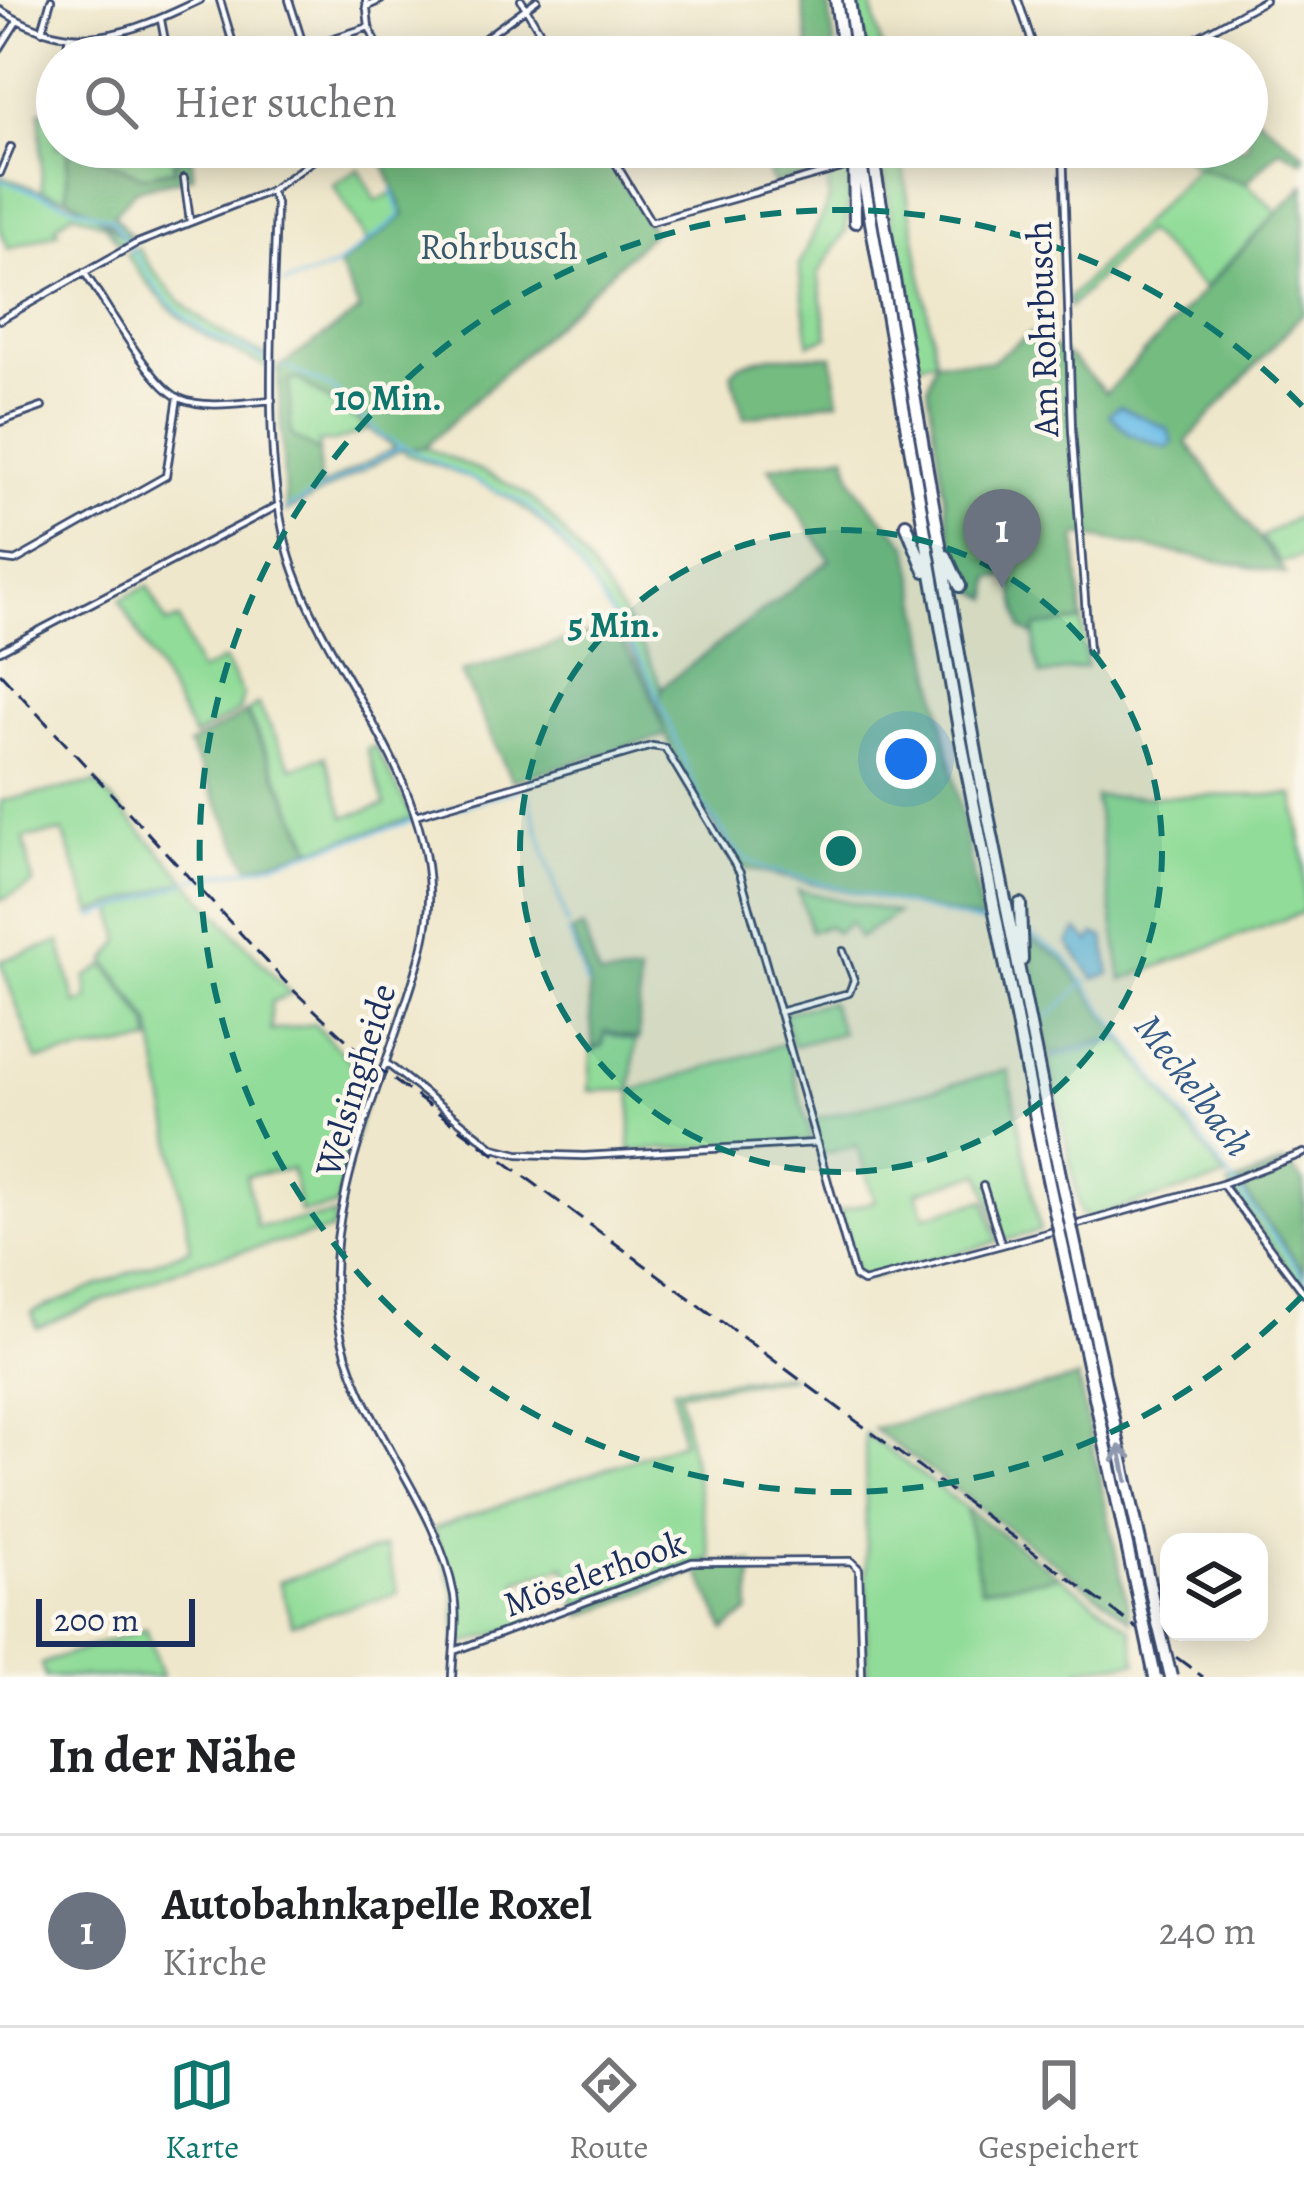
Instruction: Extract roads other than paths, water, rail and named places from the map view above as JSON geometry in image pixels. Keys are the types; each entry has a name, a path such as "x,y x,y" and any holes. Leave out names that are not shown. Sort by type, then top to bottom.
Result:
{"highway":[{"path":"836,0 841,36"},
{"path":"848,0 854,36"},
{"path":"855,222 856,168"},
{"path":"860,168 938,610 1155,1677"},
{"path":"875,168 932,512 1054,1177"},
{"path":"932,512 960,586"},
{"path":"906,524 938,610"},
{"path":"1019,904 1022,993"},
{"path":"1073,1265 1171,1677"}],"street":[{"path":"42,31 51,0"},
{"path":"176,0 179,10"},
{"path":"0,10 42,31 69,36 121,34 200,0"},
{"path":"220,0 231,36"},
{"path":"289,0 300,36"},
{"path":"373,36 366,4 381,0"},
{"path":"521,0 542,36"},
{"path":"491,36 537,0"},
{"path":"1018,0 1030,36"},
{"path":"1200,36 1264,0"},
{"path":"0,48 17,20"},
{"path":"161,20 164,36"},
{"path":"350,36 369,28"},
{"path":"0,173 11,146"},
{"path":"0,320 127,248 270,191 302,168"},
{"path":"619,168 651,222 841,168"},
{"name":"Am Rohrbusch","path":"1064,168 1072,430 1089,652"},
{"path":"184,178 190,221"},
{"name":"Welsingheide","path":"270,191 276,203 274,400 279,506 307,600 416,815 428,875 427,926 339,1229 337,1318 358,1390 448,1574 452,1677"},
{"path":"84,272 156,378 178,398 223,404 274,400"},
{"path":"0,559 15,561 166,476 178,398"},
{"path":"0,422 42,407"},
{"path":"0,651 279,506"},
{"path":"416,815 652,746 665,748 740,873 855,1277 863,1282 1224,1184 1304,1153"},
{"path":"779,1012 849,993 854,980 843,951"},
{"path":"386,1063 494,1148 518,1154 588,1156 816,1143"},
{"path":"1224,1184 1304,1293"},
{"path":"983,1186 1001,1245"},
{"name":"Möselerhook","path":"454,1651 699,1561 851,1561 859,1569 862,1677"}],"water":[{"path":"1119,406 1168,429 1173,443 1167,448 1129,434 1109,414"},
{"path":"1077,930 1091,942 1094,934 1104,937 1110,974 1094,979 1068,943"}],"waterway":[{"name":"Meckelbach","path":"0,180 112,219 158,290 181,314 211,336 269,360"},
{"path":"284,284 335,267 401,216 392,188"},
{"name":"Meckelbach","path":"284,366 332,388 383,437 528,505 566,546 646,668 702,803 739,854 765,869 983,924"},
{"path":"286,509 401,447"},
{"path":"423,818 526,787"},
{"path":"528,795 567,925"},
{"path":"193,879 260,867 413,821"},
{"path":"93,917 187,882"},
{"path":"568,930 587,985"},
{"name":"Meckelbach","path":"1031,935 1064,956 1304,1277"},
{"path":"1048,1017 1087,981"},
{"path":"1054,1056 1122,1038"}],"railway":[{"path":"0,673 292,989 371,1063 1203,1677"}],"place":[{"name":"Autobahnkapelle Roxel","path":"1002,588"}],"park label":[{"name":"Rohrbusch","path":"499,246"}]}
